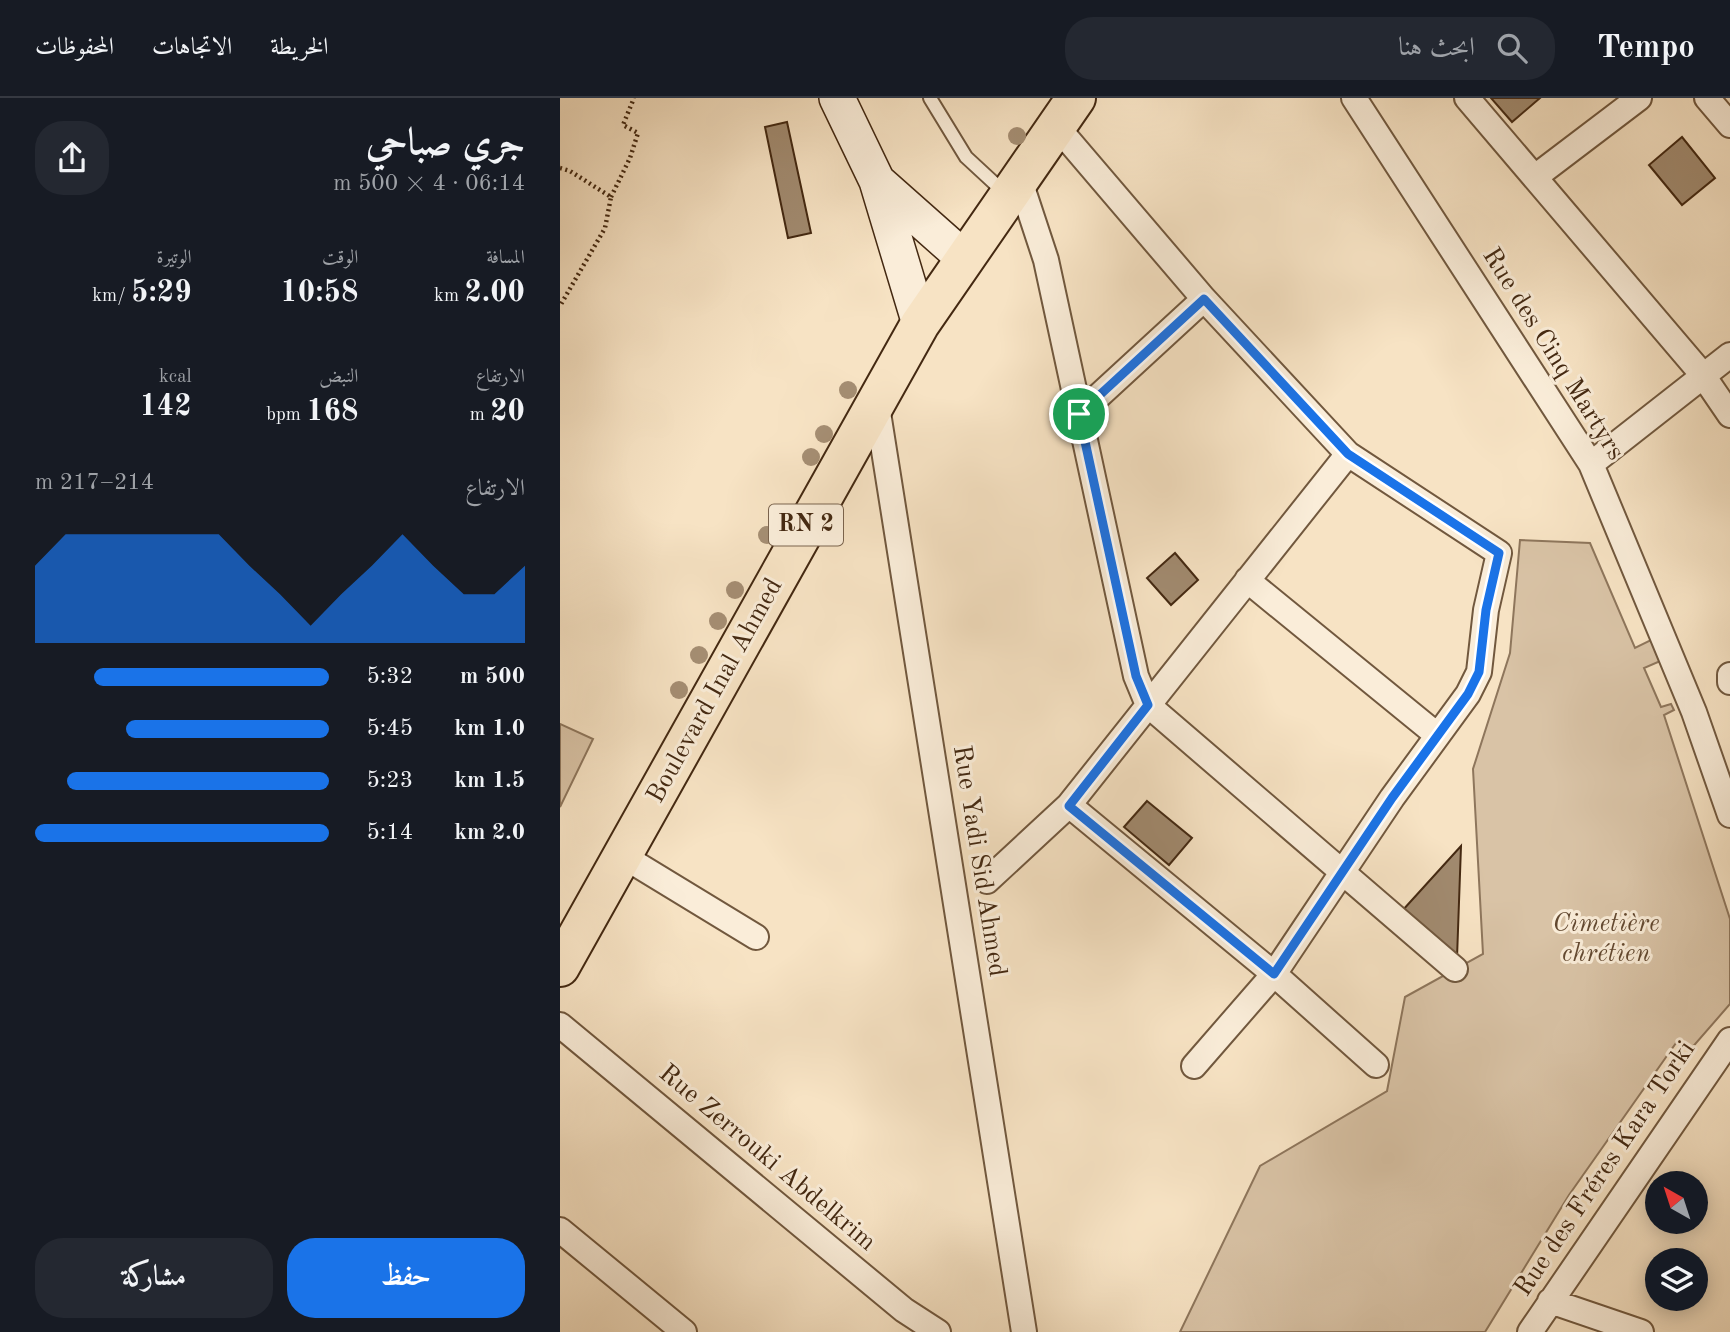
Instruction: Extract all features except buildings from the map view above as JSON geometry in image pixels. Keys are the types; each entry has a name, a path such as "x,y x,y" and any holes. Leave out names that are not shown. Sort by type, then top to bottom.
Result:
{"main road":[{"path":"837,98 877,181 920,324"},
{"name":"Boulevard Inal Ahmed","path":"560,967 920,324 1067,113"},
{"path":"877,181 965,259"}],"street":[{"name":"Rue des Cinq Martyrs","path":"1354,98 1591,464 1693,712 1730,815"},
{"path":"1467,98 1702,374 1730,415"},
{"path":"1535,177 1639,98"},
{"path":"1707,98 1730,125"},
{"path":"1067,113 1204,299 1348,454 1499,553 1486,610 1479,672 1468,694 1437,734 1274,974 1194,1066"},
{"path":"1014,189 1046,260 1136,676 1148,705 1455,969"},
{"path":"1079,414 1204,299"},
{"path":"1591,464 1702,374 1730,355"},
{"name":"Rue Yadi Sid Ahmed","path":"876,400 1024,1332"},
{"path":"987,881 1069,806 1348,454"},
{"path":"1247,580 1437,734"},
{"path":"1730,675 1730,682"},
{"path":"1069,806 1274,974 1376,1065"},
{"path":"623,856 756,937"},
{"name":"Rue Zerrouki Abdelkrim","path":"560,1025 904,1310 938,1332"},
{"name":"Rue des Fréres Kara Torki","path":"1530,1332 1730,1040"},
{"path":"560,1230 684,1332"},
{"path":"1550,1301 1641,1332"}],"lane":[{"path":"930,98 966,157 1014,189"}],"path":[{"path":"560,306 605,228 611,197 631,158 638,133 623,125 634,98"},
{"path":"560,168 570,171 611,197"}],"green space":[{"name":"Cimetière chrétien","path":"1520,540 1590,543 1635,648 1653,639 1665,659 1644,668 1661,707 1671,704 1674,710 1664,715 1730,919 1730,1004 1690,1050 1676,1043 1569,1195 1485,1332 1180,1332 1260,1166 1387,1091 1405,997 1483,954 1473,769 1510,653"},
{"path":"560,724 593,739 560,807"}],"route":[{"path":"1204,299 1348,454 1499,553 1486,610 1479,672 1468,694 1392,798 1274,974 1069,806 1148,705 1136,676 1079,414 1204,299"}]}
